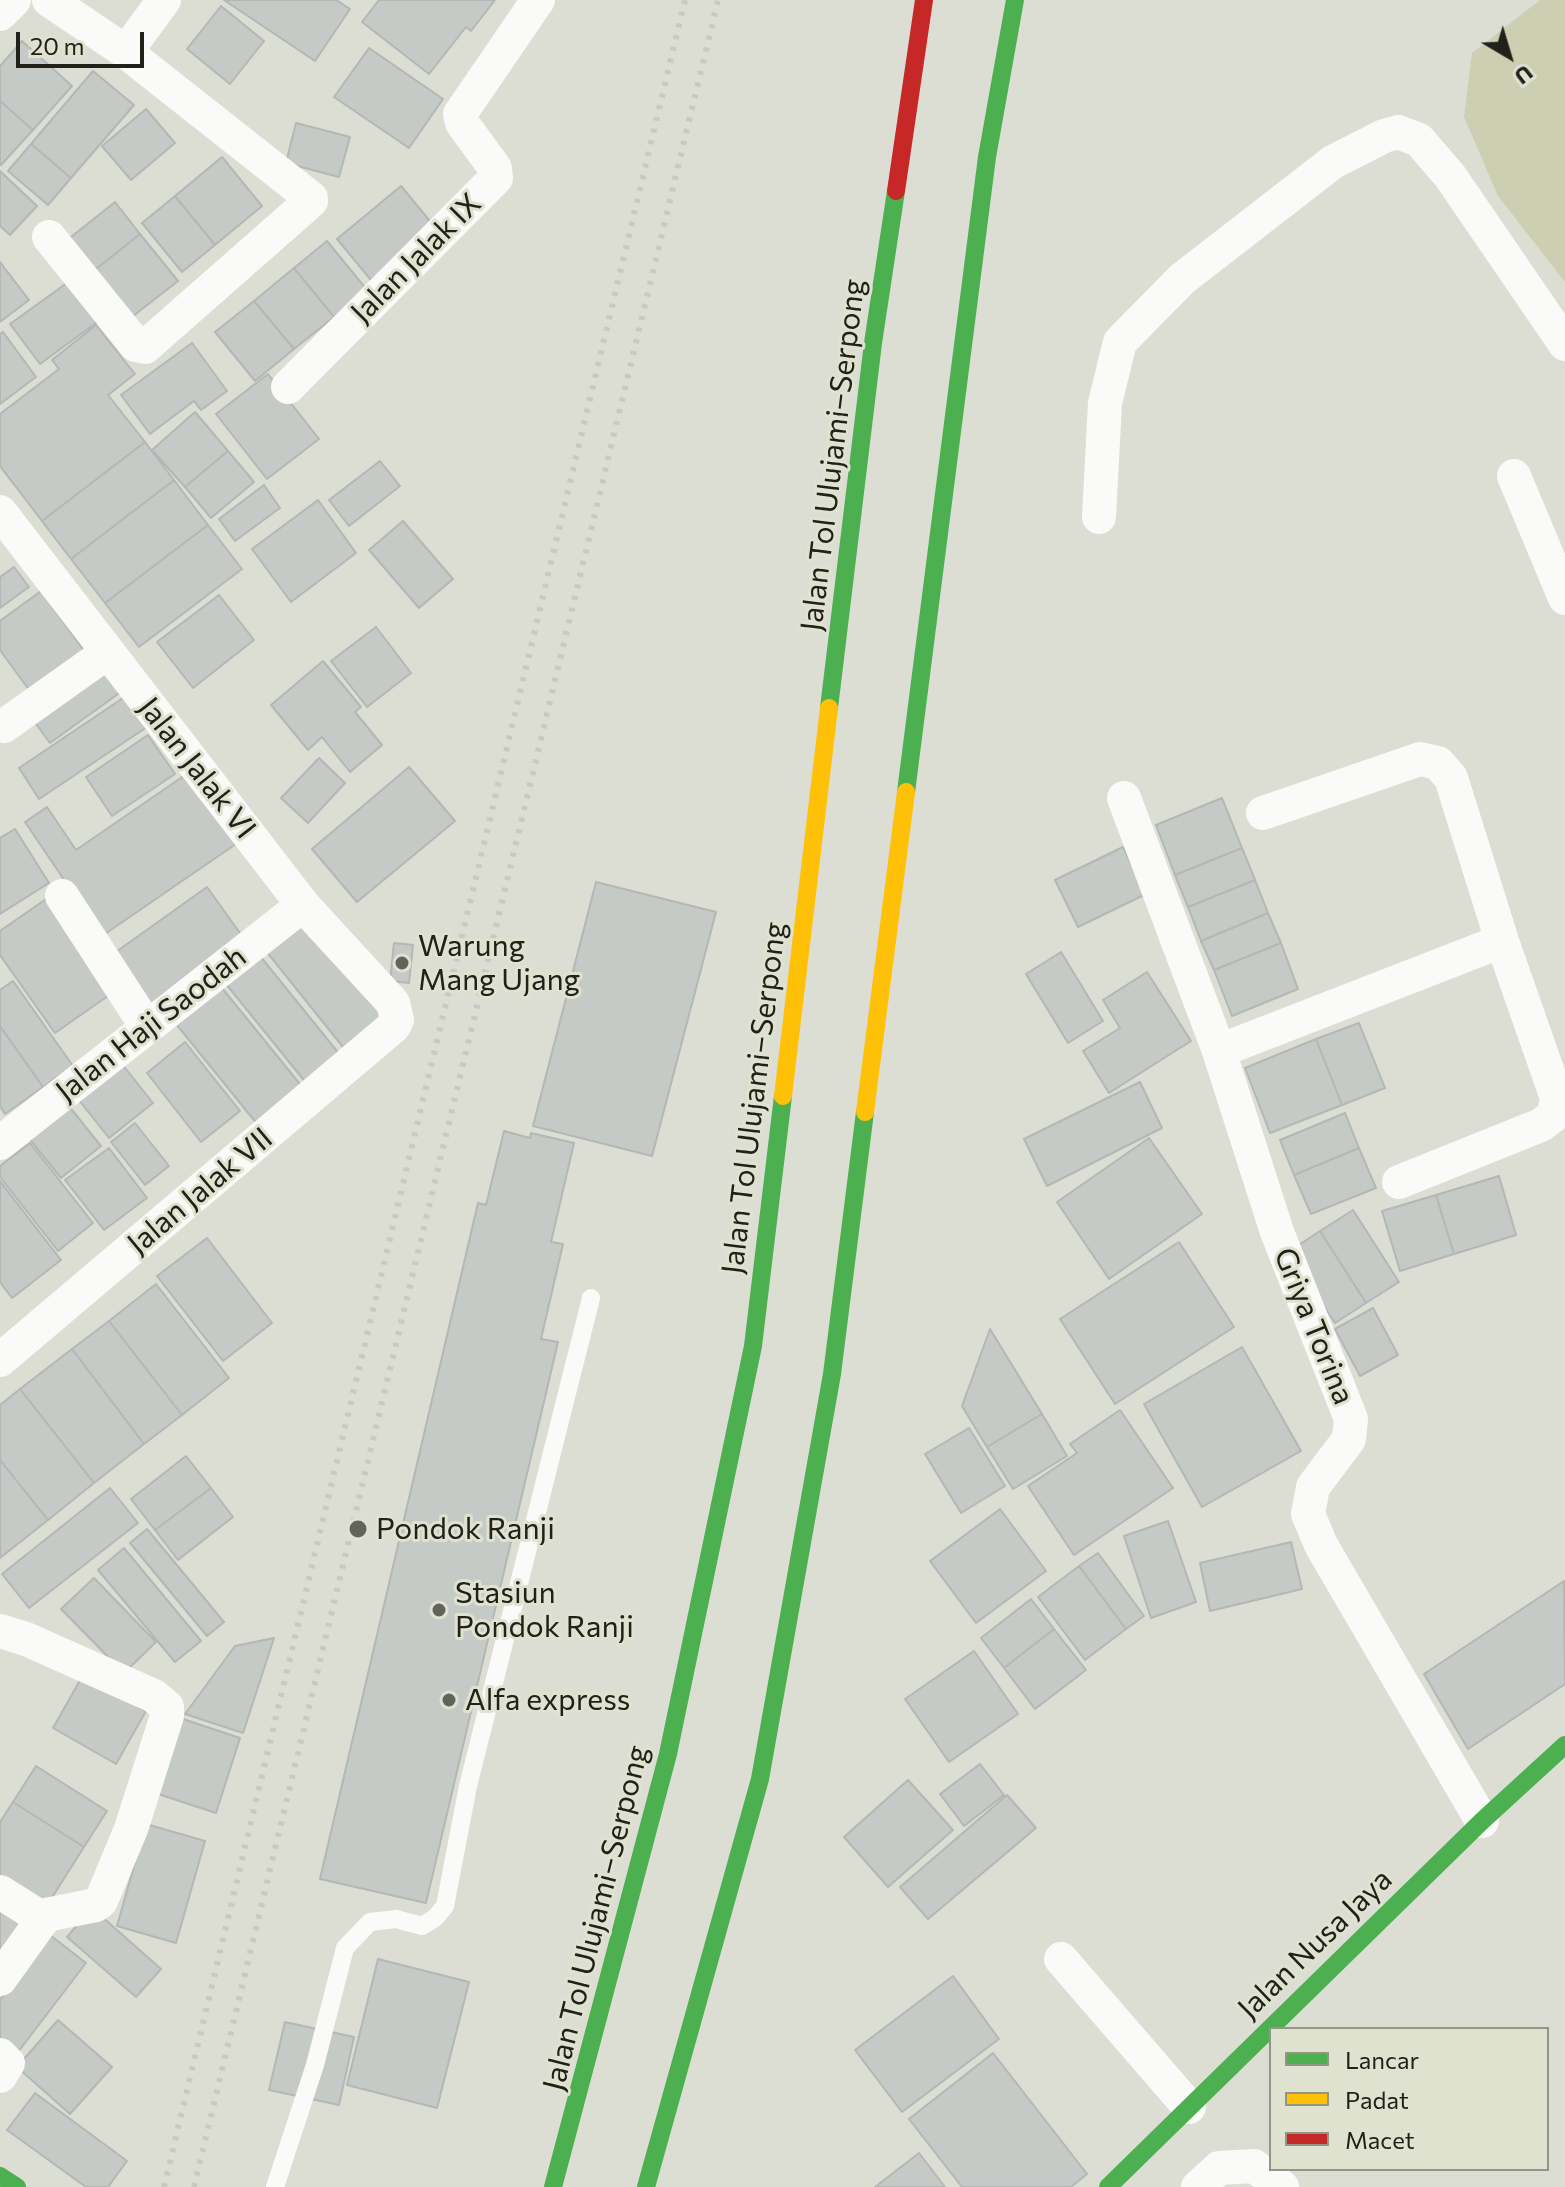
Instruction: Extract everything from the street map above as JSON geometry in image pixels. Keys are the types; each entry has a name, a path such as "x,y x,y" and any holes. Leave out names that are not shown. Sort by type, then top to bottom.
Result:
{"main road":[{"name":"Jalan Tol Ulujami–Serpong","path":"553,2187 668,1754 753,1346 871,359 924,0"},
{"path":"646,2187 760,1779 832,1374 987,157 1015,0"},
{"name":"Jalan Nusa Jaya","path":"1271,2027 1482,1821 1565,1745"},
{"name":"Jalan Nusa Jaya","path":"1108,2187 1269,2029"},
{"path":"0,2176 17,2187"}],"street":[{"path":"0,14 14,0"},
{"path":"49,0 126,52 308,192 311,201 145,347 136,345 49,237"},
{"path":"126,52 164,0"},
{"name":"Jalan Jalak IX","path":"288,387 496,178 495,168 462,123 460,114 538,0"},
{"path":"1099,517 1105,403 1120,342 1182,279 1333,162 1384,136 1398,132 1419,140 1450,176 1565,344"},
{"path":"1514,476 1565,598"},
{"name":"Jalan Jalak VI","path":"0,512 303,905 393,1003 397,1020"},
{"path":"4,726 108,652"},
{"path":"1263,813 1420,759 1438,763 1451,778 1502,941 1557,1098 1554,1115 1541,1125 1399,1182"},
{"name":"Griya Torina","path":"1124,798 1219,1051 1277,1232 1351,1419 1349,1439 1313,1487 1308,1514 1321,1545 1482,1821"},
{"path":"62,896 147,1027"},
{"name":"Jalan Haji Saodah","path":"5,1130 147,1027 303,905"},
{"path":"1219,1051 1502,941"},
{"name":"Jalan Jalak VII","path":"0,1360 394,1026 397,1020"},
{"path":"0,1631 26,1639 154,1696 167,1707 161,1741 131,1829 101,1901 96,1905 49,1914 0,1979"},
{"path":"0,1892 43,1919"},
{"path":"1061,1959 1189,2107"},
{"path":"0,2055 8,2063 0,2076"},
{"path":"1198,2187 1219,2168 1254,2166 1282,2187"}],"lane":[{"path":"275,2187 315,2065 345,1948 370,1922 396,1919 422,1926 435,1918 445,1906 468,1786 591,1298"}],"green space":[{"path":"1540,0 1565,0 1565,282 1498,196 1464,117 1472,53"}],"building":[{"path":"224,0 336,0 350,9 315,61"},
{"path":"379,0 495,0 471,31 466,27 429,74 362,22"},
{"path":"221,6 264,41 230,84 187,49"},
{"path":"22,41 72,86 33,130 0,101 0,66"},
{"path":"369,48 443,99 409,148 334,97"},
{"path":"93,71 134,105 71,178 31,144"},
{"path":"0,101 33,130 1,165 0,163"},
{"path":"146,109 175,143 131,180 102,146"},
{"path":"296,123 350,137 339,177 286,163"},
{"path":"31,144 71,178 48,205 8,171"},
{"path":"222,157 262,206 215,245 175,196"},
{"path":"0,171 37,206 10,235 0,226"},
{"path":"401,186 439,232 375,285 337,239"},
{"path":"175,196 215,245 182,272 142,223"},
{"path":"115,202 140,234 91,273 66,241"},
{"path":"140,234 178,281 128,320 91,273"},
{"path":"327,241 367,290 334,317 294,268"},
{"path":"0,262 29,300 0,322"},
{"path":"294,268 334,317 294,349 254,301"},
{"path":"71,280 100,320 40,364 10,324"},
{"path":"254,301 294,349 255,381 215,332"},
{"path":"96,325 135,374 108,395 145,442 42,521 0,466 0,414 59,369 52,360"},
{"path":"3,332 36,377 0,404 0,334"},
{"path":"192,343 227,391 201,410 194,401 150,434 121,395"},
{"path":"268,374 319,439 267,479 216,414"},
{"path":"195,412 228,451 185,487 152,450"},
{"path":"145,442 174,480 71,559 42,521"},
{"path":"228,451 254,482 211,518 185,487"},
{"path":"380,461 400,486 349,526 329,500"},
{"path":"174,480 208,525 105,603 71,559"},
{"path":"264,485 280,508 235,541 219,519"},
{"path":"318,500 356,553 291,602 252,549"},
{"path":"403,521 453,579 419,608 369,550"},
{"path":"208,525 242,569 139,647 105,603"},
{"path":"14,567 29,587 0,608 0,577"},
{"path":"41,591 90,659 35,698 0,650 0,621"},
{"path":"219,595 254,640 193,688 157,642"},
{"path":"376,627 411,673 367,707 331,661"},
{"path":"104,658 125,689 50,743 28,713"},
{"path":"323,661 361,707 355,712 382,745 350,772 322,737 308,750 271,705"},
{"path":"129,694 150,725 39,799 19,768"},
{"path":"148,735 175,774 112,816 86,777"},
{"path":"319,758 345,783 308,823 281,798"},
{"path":"409,767 455,821 357,902 312,849"},
{"path":"188,773 236,844 102,936 25,822 47,807 76,850"},
{"path":"1222,798 1242,848 1175,875 1156,825"},
{"path":"15,829 49,883 0,914 0,838"},
{"path":"1123,847 1146,894 1078,927 1055,880"},
{"path":"1242,848 1255,880 1188,907 1175,875"},
{"path":"1255,880 1268,913 1201,941 1188,907"},
{"path":"596,882 716,912 652,1156 533,1126"},
{"path":"207,887 245,940 144,1012 106,959"},
{"path":"52,895 118,989 55,1033 0,955 0,931"},
{"path":"1268,913 1281,943 1214,970 1201,941"},
{"path":"302,914 391,1025 351,1057 262,946"},
{"name":"Warung Mang Ujang","path":"394,943 413,945 409,983 390,981"},
{"path":"1281,943 1298,989 1232,1016 1214,970"},
{"path":"256,951 345,1061 311,1089 222,979"},
{"path":"1061,952 1103,1021 1068,1043 1026,974"},
{"path":"1147,972 1191,1041 1109,1093 1083,1051 1120,1028 1103,1000"},
{"path":"13,981 73,1066 43,1087 0,1026 0,990"},
{"path":"218,983 308,1094 262,1130 172,1019"},
{"path":"1359,1023 1385,1088 1342,1105 1316,1039"},
{"path":"0,1026 43,1087 5,1114 0,1106"},
{"path":"1316,1039 1342,1105 1270,1133 1245,1068"},
{"path":"185,1042 240,1111 201,1142 147,1073"},
{"path":"122,1064 153,1103 109,1138 78,1099"},
{"path":"1140,1082 1162,1128 1047,1186 1024,1139"},
{"path":"68,1105 101,1146 61,1178 28,1137"},
{"path":"1345,1113 1359,1148 1294,1175 1280,1140"},
{"path":"135,1123 169,1166 145,1185 111,1142"},
{"name":"Stasiun Pondok Ranji","path":"504,1131 530,1138 531,1133 574,1143 551,1242 563,1244 541,1339 558,1342 426,1903 320,1879 478,1203 486,1205"},
{"path":"1149,1138 1202,1214 1109,1279 1057,1202"},
{"path":"30,1143 93,1223 58,1251 0,1177 0,1166"},
{"path":"109,1148 147,1198 104,1230 65,1180"},
{"path":"1359,1148 1376,1188 1311,1214 1294,1175"},
{"path":"1499,1176 1516,1235 1454,1254 1436,1195"},
{"path":"0,1181 61,1260 12,1298 0,1282"},
{"path":"1436,1195 1454,1254 1400,1271 1382,1211"},
{"path":"1353,1210 1399,1282 1366,1303 1320,1231"},
{"path":"1320,1231 1366,1303 1335,1323 1288,1252"},
{"path":"207,1238 272,1323 223,1361 157,1276"},
{"path":"1179,1242 1234,1327 1115,1404 1060,1319"},
{"path":"156,1284 229,1378 182,1415 109,1321"},
{"path":"1373,1308 1398,1355 1360,1376 1335,1329"},
{"path":"109,1321 182,1415 144,1444 72,1349"},
{"path":"990,1329 1042,1414 987,1447 962,1406"},
{"path":"1242,1347 1301,1451 1202,1507 1144,1404"},
{"path":"72,1349 144,1444 94,1483 20,1389"},
{"path":"20,1389 94,1483 48,1520 0,1460 0,1405"},
{"path":"1120,1410 1173,1488 1074,1555 1028,1486 1077,1453 1070,1444"},
{"path":"1042,1414 1067,1456 1013,1489 987,1447"},
{"path":"969,1428 1005,1486 961,1513 925,1454"},
{"path":"186,1456 211,1488 155,1530 131,1499"},
{"path":"0,1460 48,1520 0,1558"},
{"path":"110,1488 138,1523 29,1608 2,1574"},
{"path":"211,1488 233,1517 178,1560 155,1530"},
{"path":"1000,1509 1046,1571 976,1623 930,1561"},
{"path":"1168,1521 1196,1602 1151,1618 1124,1536"},
{"path":"147,1529 224,1622 207,1636 130,1543"},
{"path":"1291,1542 1302,1589 1210,1611 1200,1563"},
{"path":"124,1548 201,1641 175,1662 98,1570"},
{"path":"1098,1553 1144,1616 1126,1629 1079,1566"},
{"path":"1079,1566 1126,1629 1085,1660 1038,1597"},
{"path":"94,1578 156,1642 124,1673 61,1609"},
{"path":"1564,1581 1565,1684 1468,1749 1424,1674"},
{"path":"1031,1599 1054,1629 1004,1668 981,1638"},
{"path":"1054,1629 1086,1670 1035,1709 1004,1668"},
{"path":"274,1638 243,1733 185,1714 235,1646"},
{"path":"974,1651 1018,1714 949,1762 905,1699"},
{"path":"83,1675 146,1711 116,1764 53,1728"},
{"path":"183,1719 240,1738 216,1813 158,1794"},
{"path":"980,1764 1004,1795 964,1826 940,1794"},
{"path":"36,1766 107,1811 84,1847 13,1802"},
{"path":"908,1780 953,1830 888,1887 844,1837"},
{"path":"1007,1795 1036,1828 928,1919 900,1887"},
{"path":"13,1802 84,1847 46,1907 0,1877 0,1822"},
{"path":"146,1824 205,1841 176,1943 117,1926"},
{"path":"0,1904 30,1929 0,1966"},
{"path":"92,1908 161,1969 136,1997 67,1937"},
{"path":"50,1935 86,1963 18,2052 0,2038 0,2000"},
{"path":"378,1959 469,1982 437,2108 347,2085"},
{"path":"953,1976 999,2039 902,2112 855,2050"},
{"path":"58,2020 112,2067 70,2114 17,2067"},
{"path":"285,2022 354,2037 339,2105 269,2090"},
{"path":"993,2053 1087,2174 1071,2187 962,2187 909,2119"},
{"path":"35,2093 127,2161 108,2187 86,2187 7,2130"},
{"path":"919,2153 945,2187 875,2187"}],"railway":[{"path":"164,2187 685,0"},
{"path":"194,2187 718,0"}],"traffic: fast":[{"path":"906,792 987,157 1015,0"},
{"path":"829,708 873,343 896,191"},
{"path":"553,2187 668,1754 753,1346 783,1096"},
{"path":"646,2187 760,1779 832,1374 865,1112"},
{"path":"1271,2027 1482,1821 1565,1745"},
{"path":"1108,2187 1269,2029"},
{"path":"0,2176 17,2187"}],"traffic: slow":[{"path":"783,1096 829,708"},
{"path":"865,1112 906,792"}],"traffic: jam":[{"path":"896,191 924,0"}],"place":[{"name":"Warung Mang Ujang","path":"402,963"},
{"name":"Pondok Ranji","path":"358,1529"},
{"name":"Stasiun Pondok Ranji","path":"439,1610"},
{"name":"Alfa express","path":"449,1700"}]}
